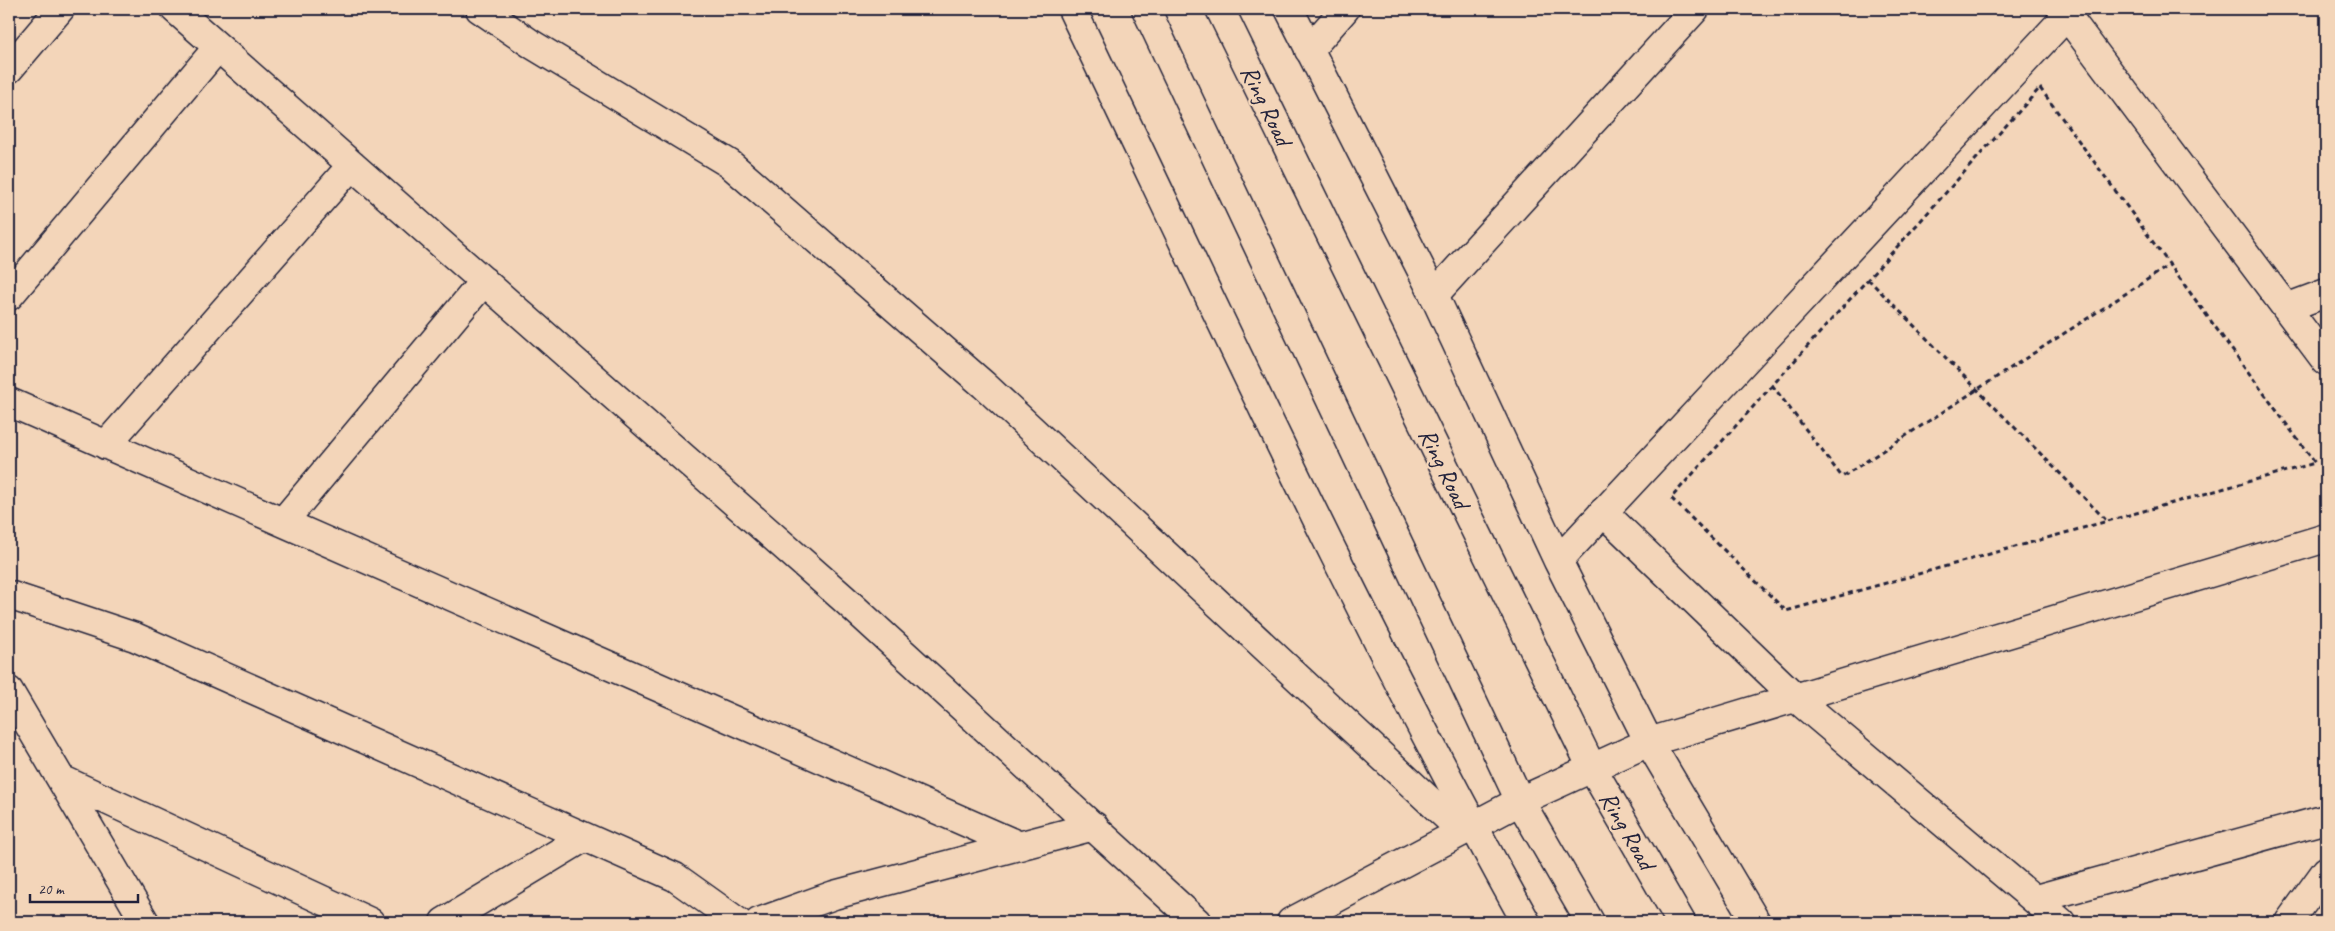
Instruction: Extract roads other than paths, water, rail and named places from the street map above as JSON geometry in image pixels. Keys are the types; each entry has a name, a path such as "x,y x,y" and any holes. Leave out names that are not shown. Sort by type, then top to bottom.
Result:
{"main road":[{"path":"9,69 60,9"},
{"path":"175,9 843,598 1198,922"},
{"path":"480,9 532,45 730,164 984,385 1468,829"},
{"path":"1072,9 1468,829 1526,922"},
{"path":"1146,9 1520,801 1590,922"},
{"name":"Ring Road","path":"1220,9 1592,768 1681,922"},
{"path":"1289,9 1434,295 1558,562 1650,742 1756,922"},
{"path":"1309,50 1345,9"},
{"path":"1434,295 1695,9"},
{"path":"1558,562 2067,11 2326,361"},
{"path":"9,296 218,47"},
{"path":"106,445 352,165"},
{"path":"284,522 484,281"},
{"path":"2286,308 2326,293"},
{"path":"9,402 1020,846"},
{"path":"1603,512 1798,699 2061,922"},
{"path":"1291,922 1520,801 1650,742 1798,699 2326,538"},
{"path":"9,595 135,637 675,877 738,922"},
{"path":"9,691 145,922"},
{"path":"61,779 370,922"},
{"path":"2036,899 2326,819"},
{"path":"759,922 834,895 1094,826"},
{"path":"444,922 585,837"},
{"path":"2289,922 2326,871"}]}
